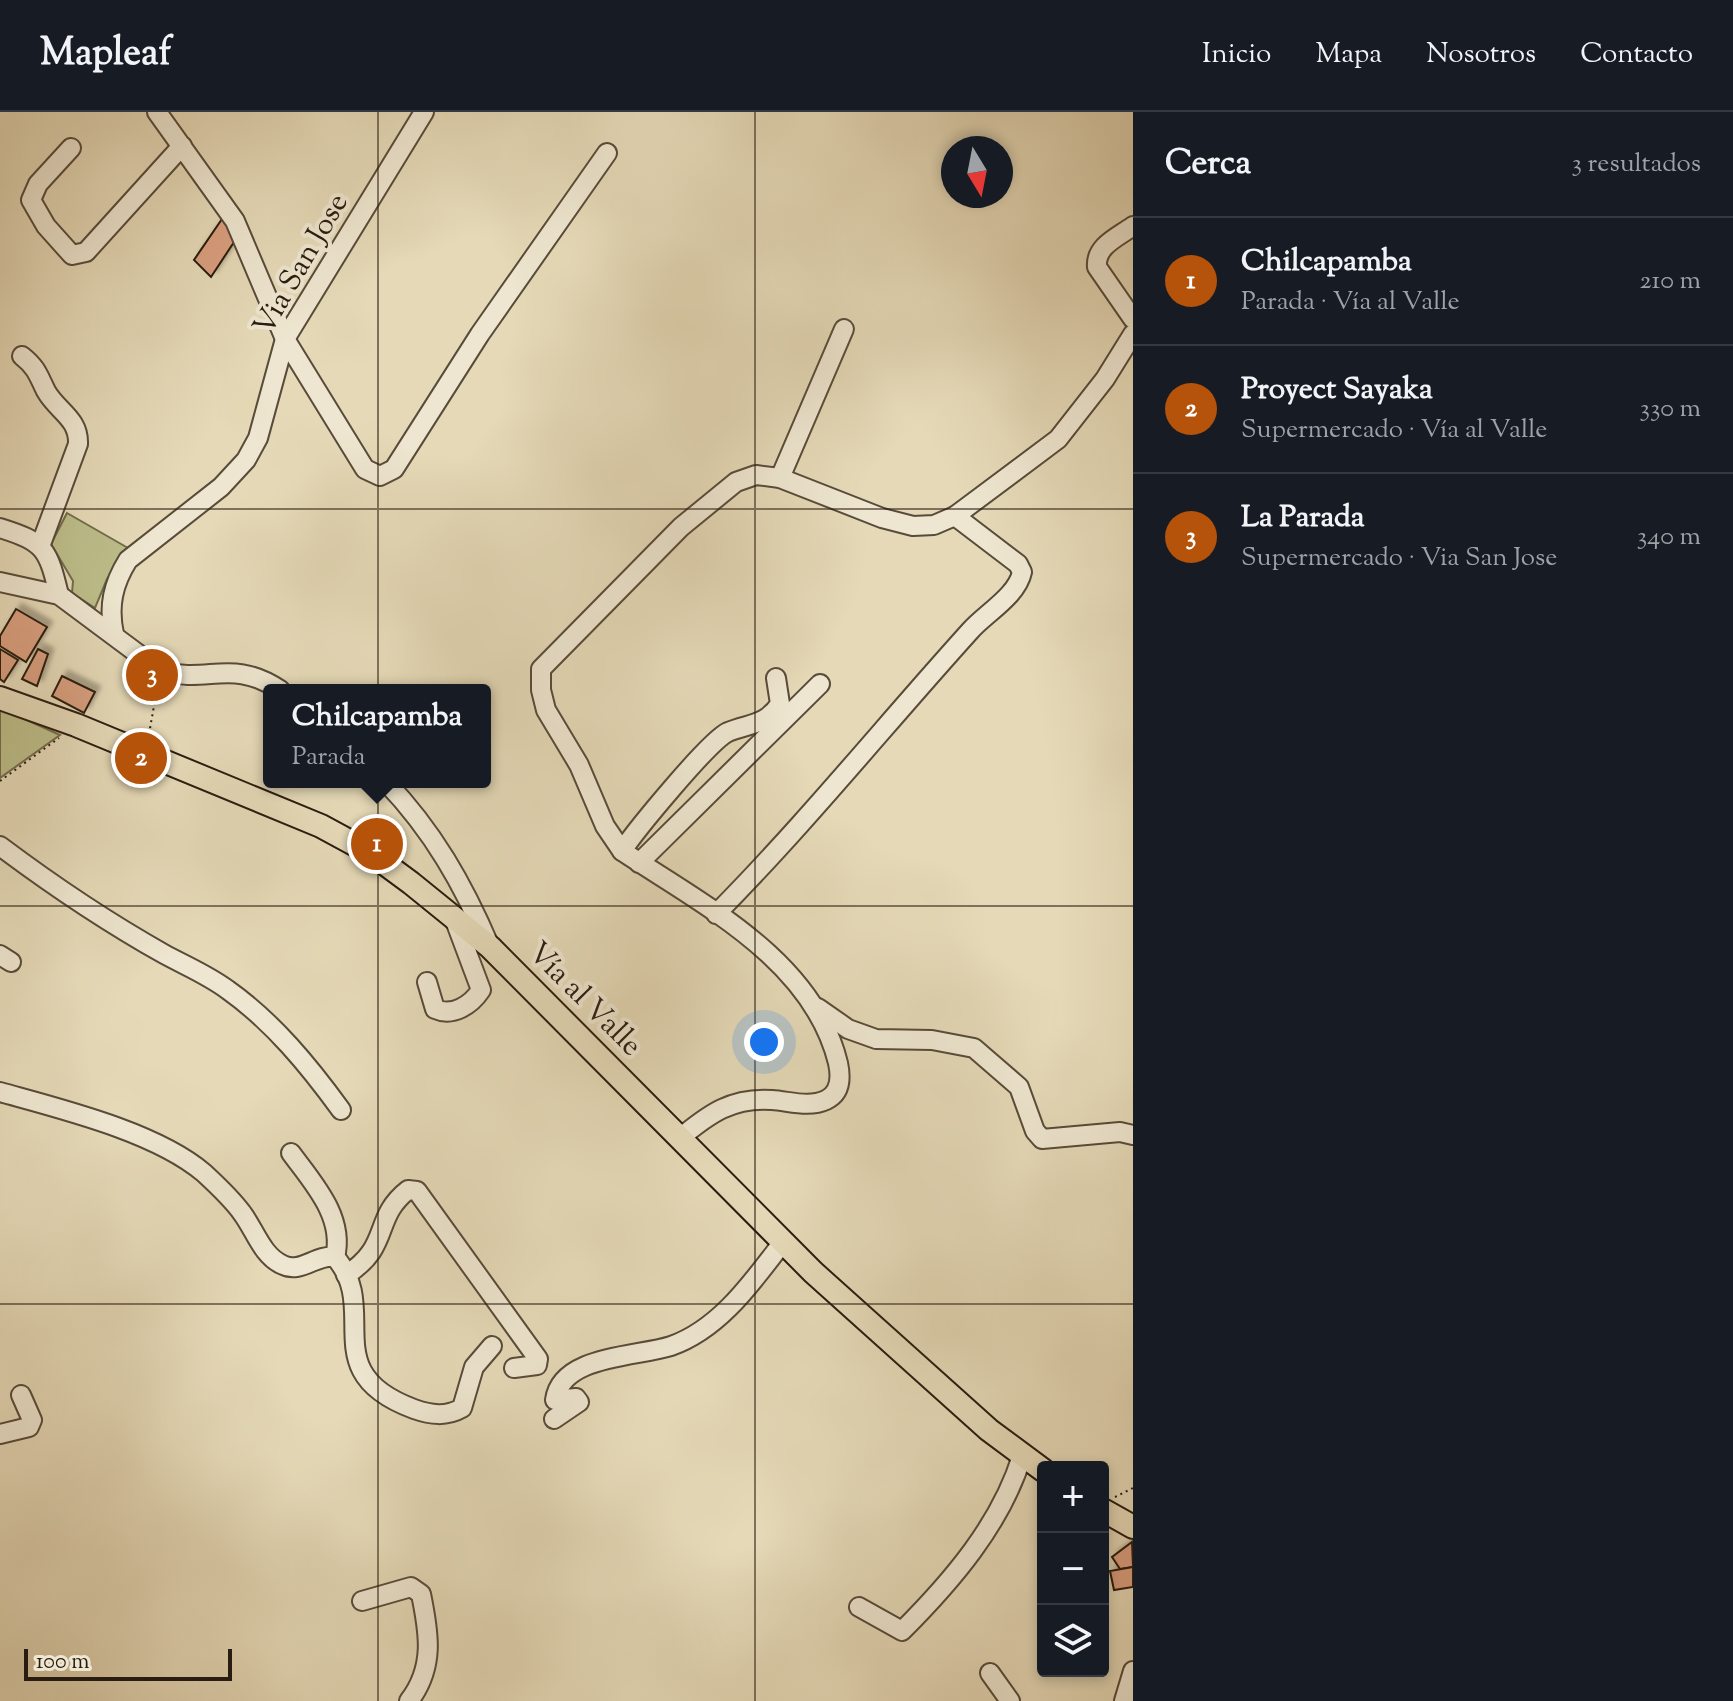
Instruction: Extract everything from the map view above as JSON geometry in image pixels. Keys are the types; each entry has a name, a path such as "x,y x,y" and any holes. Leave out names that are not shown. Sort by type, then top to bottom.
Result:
{"main road":[{"name":"Vía al Valle","path":"0,698 76,725 321,826 369,852 490,947 783,1242 895,1348 1037,1466"},
{"path":"1109,1505 1133,1527"}],"street":[{"path":"157,112 235,221 285,339 365,469 372,475 387,475 607,153"},
{"name":"Via San Jose","path":"114,634 110,604 118,575 128,560 221,487 246,460 258,438 285,339 424,112"},
{"path":"71,148 38,184 31,200 46,226 72,255 78,256 86,252 182,146"},
{"path":"1133,226 1099,250 1096,258 1097,267 1133,319"},
{"path":"780,478 844,329"},
{"path":"680,1138 713,1111 743,1100 804,1104 826,1100 838,1088 840,1074 834,1046 812,1004 782,968 745,933 622,851 605,826 579,765 546,710 541,690 541,669 681,527 736,482 756,475 780,478 882,518 913,526 934,525 955,516 1058,439 1105,379 1133,334"},
{"path":"22,356 38,369 46,391 73,420 78,433 78,444 41,544"},
{"path":"716,914 826,799 972,628 1016,586 1022,572 1018,564 955,516"},
{"path":"0,528 41,544 59,595"},
{"path":"0,582 59,595 161,671 181,677 232,671 270,684"},
{"path":"622,851 637,828 727,733 758,725 771,717 780,704 776,678"},
{"path":"639,863 820,684"},
{"path":"391,788 442,849 469,897 490,947"},
{"path":"0,846 71,897 165,954 201,971 232,993 307,1063 341,1110"},
{"path":"427,982 435,1009 444,1013 462,1008 481,990 453,915"},
{"path":"812,1004 848,1029 876,1039 932,1040 974,1048 1019,1087 1035,1131 1042,1139 1120,1132 1133,1135"},
{"path":"0,1092 102,1122 178,1156 203,1172 241,1211 263,1248 284,1266 294,1268 325,1255 335,1257"},
{"path":"291,1153 317,1188 336,1225 335,1257 346,1275 355,1319 353,1350 359,1365 387,1396 435,1415 452,1414 462,1408 474,1367 492,1346"},
{"path":"346,1275 362,1265 378,1247 388,1211 397,1198 408,1190 417,1191 538,1359 537,1365 514,1368"},
{"path":"554,1419 579,1402 576,1398 555,1400 572,1371 590,1363 669,1346 708,1327 753,1281 783,1242"},
{"path":"0,1434 29,1427 32,1420 21,1395"},
{"path":"859,1607 902,1631 949,1581 995,1519 1013,1484 1022,1456"},
{"path":"362,1601 411,1587 421,1594 429,1633 427,1669 416,1698"},
{"path":"1128,1694 1133,1671"},
{"path":"990,1673 1010,1701"}],"path":[{"path":"145,754 161,671"},
{"path":"0,781 76,725"},
{"path":"1109,1503 1133,1488"}],"green space":[{"path":"67,513 128,548 107,579 95,608 72,593 73,581 51,544"},
{"path":"0,708 60,735 0,778"}],"building":[{"path":"222,219 236,239 211,277 194,260"},
{"path":"16,609 47,627 26,662 0,646 0,636"},
{"path":"0,649 18,660 4,682 0,679"},
{"path":"38,649 48,654 37,686 22,679"},
{"path":"62,676 95,692 84,713 52,696"},
{"path":"1132,1542 1133,1567 1120,1569 1112,1557"},
{"path":"1133,1567 1133,1587 1114,1590 1110,1571"}],"place":[{"name":"La Parada","path":"152,675"},
{"name":"Proyect Sayaka","path":"141,758"},
{"name":"Chilcapamba","path":"377,844"}]}
